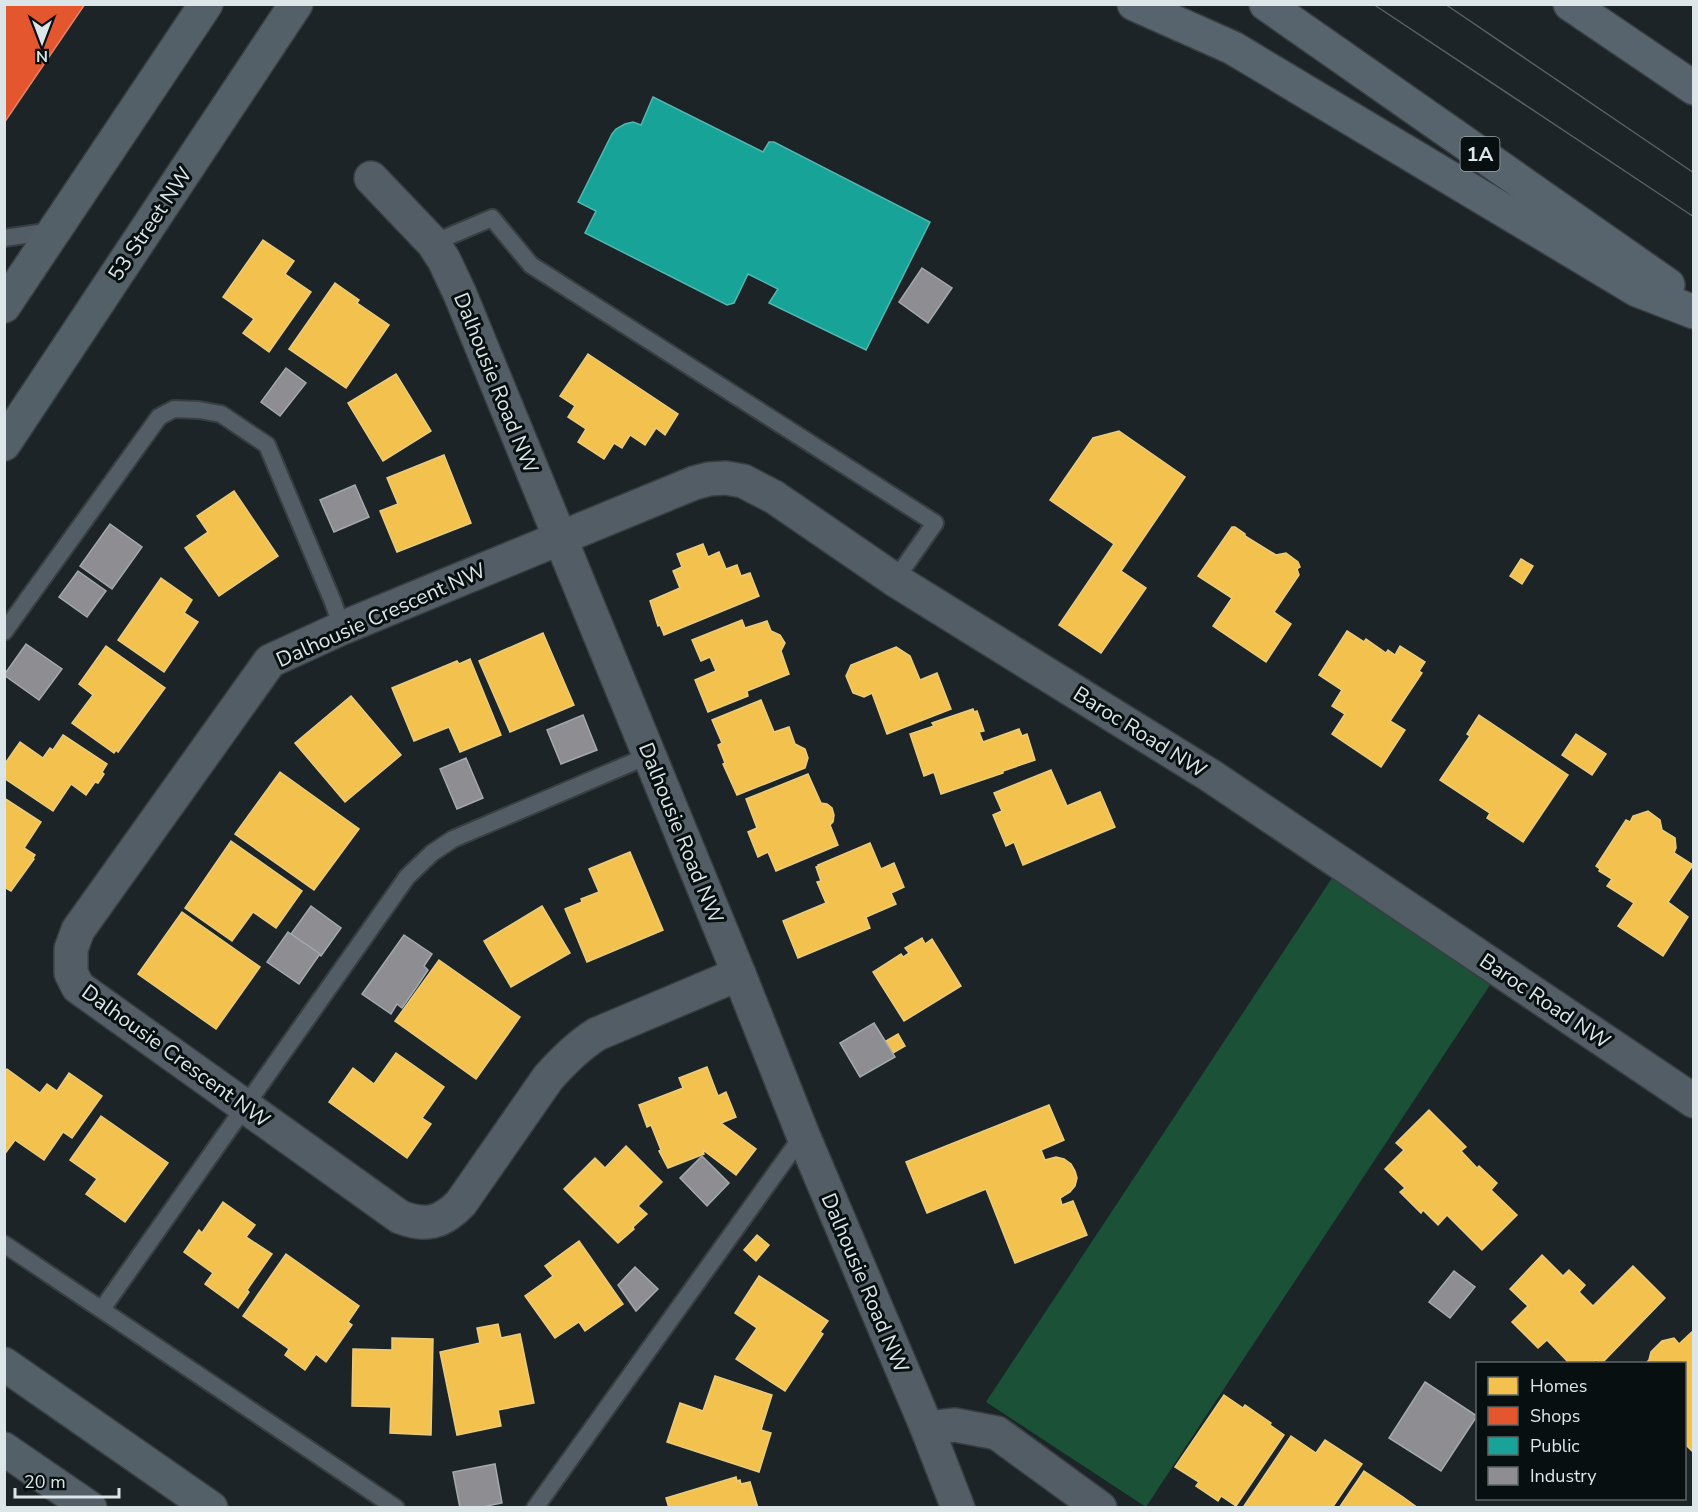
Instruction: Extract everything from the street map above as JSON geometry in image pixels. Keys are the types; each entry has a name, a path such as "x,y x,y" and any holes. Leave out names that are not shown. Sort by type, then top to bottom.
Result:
{"highway":[{"path":"1134,4 1233,48 1638,290 1694,312"},
{"name":"1A","path":"1266,4 1694,303"},
{"path":"1570,4 1694,88"}],"main road":[{"path":"4,306 206,4"},
{"name":"53 Street NW","path":"4,444 296,4"},
{"path":"4,1364 211,1508"},
{"path":"4,1449 90,1508"}],"street":[{"name":"Dalhousie Road NW","path":"372,178 433,243 460,294 650,755 803,1135 927,1428 958,1508"},
{"name":"Baroc Road NW","path":"560,538 694,483 726,478 743,481 774,497 895,580 1210,776 1694,1101"},
{"name":"Dalhousie Crescent NW","path":"560,538 342,628 270,661 78,930 71,949 71,973 78,987 245,1106 400,1216 423,1223 438,1220 451,1213 461,1203 548,1078 582,1043 597,1034 739,974"},
{"path":"927,1428 956,1425 997,1433 1100,1508"}],"lane":[{"path":"433,243 492,218 531,265 935,523 895,580"},
{"path":"4,238 56,231"},
{"path":"4,632 159,417 174,409 221,414 267,445 342,628"},
{"path":"102,1309 407,877 432,853 453,839 650,755"},
{"path":"535,1508 803,1135"},
{"path":"4,1244 396,1508"}],"green space":[{"path":"1332,878 1490,985 1146,1507 986,1402"}],"building: Homes":[{"path":"263,240 294,261 285,274 311,292 269,352 243,333 254,319 223,297"},
{"path":"335,283 359,300 357,303 389,325 346,388 289,349"},
{"path":"588,354 678,414 665,435 656,428 645,445 630,435 622,448 614,443 604,459 578,442 586,429 568,417 575,406 560,396"},
{"path":"396,374 431,431 383,461 348,403"},
{"path":"1119,431 1185,477 1121,571 1146,588 1101,653 1059,625 1114,544 1050,500 1093,438"},
{"path":"444,455 471,523 397,552 380,511 398,504 387,478"},
{"path":"234,491 278,556 219,596 185,548 208,532 197,516"},
{"path":"1232,527 1276,555 1286,553 1298,562 1300,567 1297,569 1299,575 1274,612 1291,624 1266,662 1213,626 1232,598 1198,576"},
{"path":"703,544 708,557 719,552 726,569 737,565 741,576 750,573 759,596 664,635 660,625 658,626 650,601 680,588 673,571 682,567 677,554"},
{"path":"1521,559 1533,566 1522,584 1510,576"},
{"path":"161,578 192,600 184,613 198,622 164,672 118,640"},
{"path":"742,620 745,628 767,621 771,631 780,635 785,643 781,651 789,674 747,691 748,696 708,712 695,680 716,671 710,657 701,661 692,640"},
{"path":"1347,631 1364,642 1366,639 1386,653 1388,650 1395,655 1400,646 1425,662 1419,671 1422,673 1390,721 1405,730 1381,767 1332,734 1345,714 1332,706 1342,690 1319,675"},
{"path":"543,633 574,705 510,732 479,661"},
{"path":"106,646 165,688 118,752 116,750 114,753 72,723 93,695 79,684"},
{"path":"896,647 910,656 920,680 937,673 951,709 887,734 872,693 864,697 853,693 846,676 851,665"},
{"path":"470,659 501,735 460,752 449,727 414,741 392,688 457,661 459,664"},
{"path":"351,696 401,755 345,802 295,743"},
{"path":"761,700 774,732 789,727 795,744 805,749 808,758 805,768 737,795 723,764 725,763 718,745 722,743 712,720"},
{"path":"973,709 974,712 977,711 984,731 979,732 983,742 1019,729 1022,736 1027,734 1035,760 941,794 934,772 924,776 910,734 934,726 932,723"},
{"path":"1479,715 1568,775 1523,842 1487,818 1490,813 1440,780 1470,736 1467,734"},
{"path":"1576,734 1606,754 1592,775 1562,755"},
{"path":"63,735 107,764 98,783 95,782 86,795 71,784 53,811 4,778 4,765 20,742 43,758 50,748 53,750"},
{"path":"1051,770 1067,806 1100,792 1115,827 1023,865 1014,842 1006,846 993,815 1002,811 994,793"},
{"path":"280,772 359,829 314,890 235,834"},
{"path":"808,774 821,803 832,808 834,815 830,825 838,845 776,871 768,852 758,857 748,832 757,828 746,799"},
{"path":"4,798 41,822 24,848 35,855 34,859 11,891 4,887"},
{"path":"1648,811 1660,820 1662,830 1675,838 1674,853 1693,865 1668,902 1688,917 1663,956 1618,926 1634,903 1607,886 1612,879 1599,871 1600,869 1596,866 1626,820 1630,822 1633,816"},
{"path":"231,841 302,891 276,928 253,912 232,941 185,908"},
{"path":"870,843 881,869 894,863 904,887 891,893 896,904 866,917 870,928 798,958 783,921 826,903 817,882 821,881 816,867"},
{"path":"630,852 663,930 587,962 565,909 599,892 589,869"},
{"path":"542,906 570,953 511,987 484,941"},
{"path":"182,912 260,967 216,1029 138,974"},
{"path":"922,938 925,944 932,939 961,986 904,1021 873,972 901,954 903,957 909,953 905,948"},
{"path":"439,960 520,1017 476,1079 395,1021"},
{"path":"898,1034 905,1046 893,1053 886,1041"},
{"path":"396,1053 444,1087 422,1118 431,1124 407,1158 329,1102 353,1068 374,1084"},
{"path":"707,1067 718,1096 726,1092 736,1117 721,1123 756,1149 736,1175 703,1150 704,1154 668,1168 659,1151 661,1150 651,1125 647,1127 639,1105 683,1088 679,1078"},
{"path":"7,1069 40,1093 47,1084 57,1091 69,1073 102,1096 72,1138 63,1132 44,1160 15,1140 4,1155 4,1073"},
{"path":"1049,1105 1064,1140 1041,1150 1045,1160 1056,1157 1064,1159 1075,1171 1077,1178 1075,1186 1060,1198 1062,1205 1073,1201 1087,1235 1015,1263 986,1189 927,1213 906,1162"},
{"path":"1429,1110 1466,1147 1461,1151 1477,1168 1479,1166 1497,1183 1491,1190 1517,1215 1482,1250 1447,1215 1438,1225 1423,1210 1421,1213 1400,1192 1405,1188 1385,1169 1404,1150 1396,1143"},
{"path":"101,1116 168,1163 125,1222 86,1194 97,1179 70,1160"},
{"path":"626,1146 662,1182 638,1206 647,1214 618,1243 564,1189 595,1158 605,1168"},
{"path":"223,1202 255,1225 246,1237 272,1254 247,1290 249,1292 238,1308 205,1284 213,1273 184,1252 199,1230 202,1233"},
{"path":"757,1235 769,1245 756,1261 744,1250"},
{"path":"579,1241 623,1304 585,1331 579,1322 555,1338 525,1296 553,1276 545,1266"},
{"path":"286,1254 359,1306 348,1322 352,1325 326,1362 316,1354 305,1370 285,1355 289,1349 243,1316"},
{"path":"1542,1255 1563,1276 1569,1270 1585,1285 1579,1292 1593,1306 1633,1266 1665,1298 1603,1362 1596,1360 1594,1362 1568,1362 1547,1340 1538,1348 1512,1322 1528,1306 1510,1289"},
{"path":"759,1276 828,1321 820,1332 823,1334 785,1391 736,1359 757,1328 735,1313"},
{"path":"498,1324 501,1338 520,1334 534,1403 498,1410 501,1426 457,1435 440,1352 480,1343 477,1328"},
{"path":"1694,1330 1694,1452 1686,1445 1686,1362 1647,1362 1651,1352 1662,1341 1674,1338 1679,1344"},
{"path":"392,1338 433,1339 431,1435 390,1433 391,1407 352,1406 353,1349 392,1350"},
{"path":"715,1376 772,1395 761,1430 771,1433 759,1472 667,1442 680,1403 703,1411"},
{"path":"1224,1395 1243,1408 1245,1405 1284,1435 1236,1506 1221,1496 1218,1501 1196,1486 1199,1482 1175,1467"},
{"path":"1291,1436 1316,1453 1325,1440 1362,1464 1332,1508 1247,1508 1244,1506"},
{"path":"1364,1471 1403,1497 1418,1508 1339,1508"},
{"path":"736,1477 741,1484 750,1482 758,1508 669,1508 666,1498"}],"building: Shops":[{"path":"4,4 85,4 4,123"}],"building: Public":[{"path":"653,97 763,152 769,142 774,142 930,222 866,350 769,303 778,289 748,274 734,303 727,305 585,233 596,211 578,202 612,134 625,124 633,122 641,125"}],"building: Industry":[{"path":"922,268 952,288 928,323 899,302"},
{"path":"286,368 306,383 280,416 261,402"},
{"path":"355,485 369,517 334,532 320,500"},
{"path":"110,524 142,547 112,589 80,566"},
{"path":"78,571 106,591 87,617 59,597"},
{"path":"26,644 62,669 39,700 4,675"},
{"path":"583,715 597,750 561,764 547,730"},
{"path":"466,758 483,798 457,809 440,769"},
{"path":"311,906 341,928 321,956 291,934"},
{"path":"288,932 320,954 299,984 267,962"},
{"path":"404,935 432,954 424,966 428,970 416,988 402,1008 397,1004 391,1014 362,994"},
{"path":"874,1023 895,1057 860,1077 840,1043"},
{"path":"702,1156 729,1183 707,1206 680,1178"},
{"path":"635,1267 658,1289 636,1311 618,1285"},
{"path":"1454,1271 1475,1287 1450,1318 1429,1302"},
{"path":"1425,1382 1476,1415 1441,1471 1389,1438"},
{"path":"495,1464 502,1503 477,1508 460,1508 453,1472"}],"tram line":[{"path":"1373,4 1694,217"},
{"path":"1445,4 1694,173"}]}
